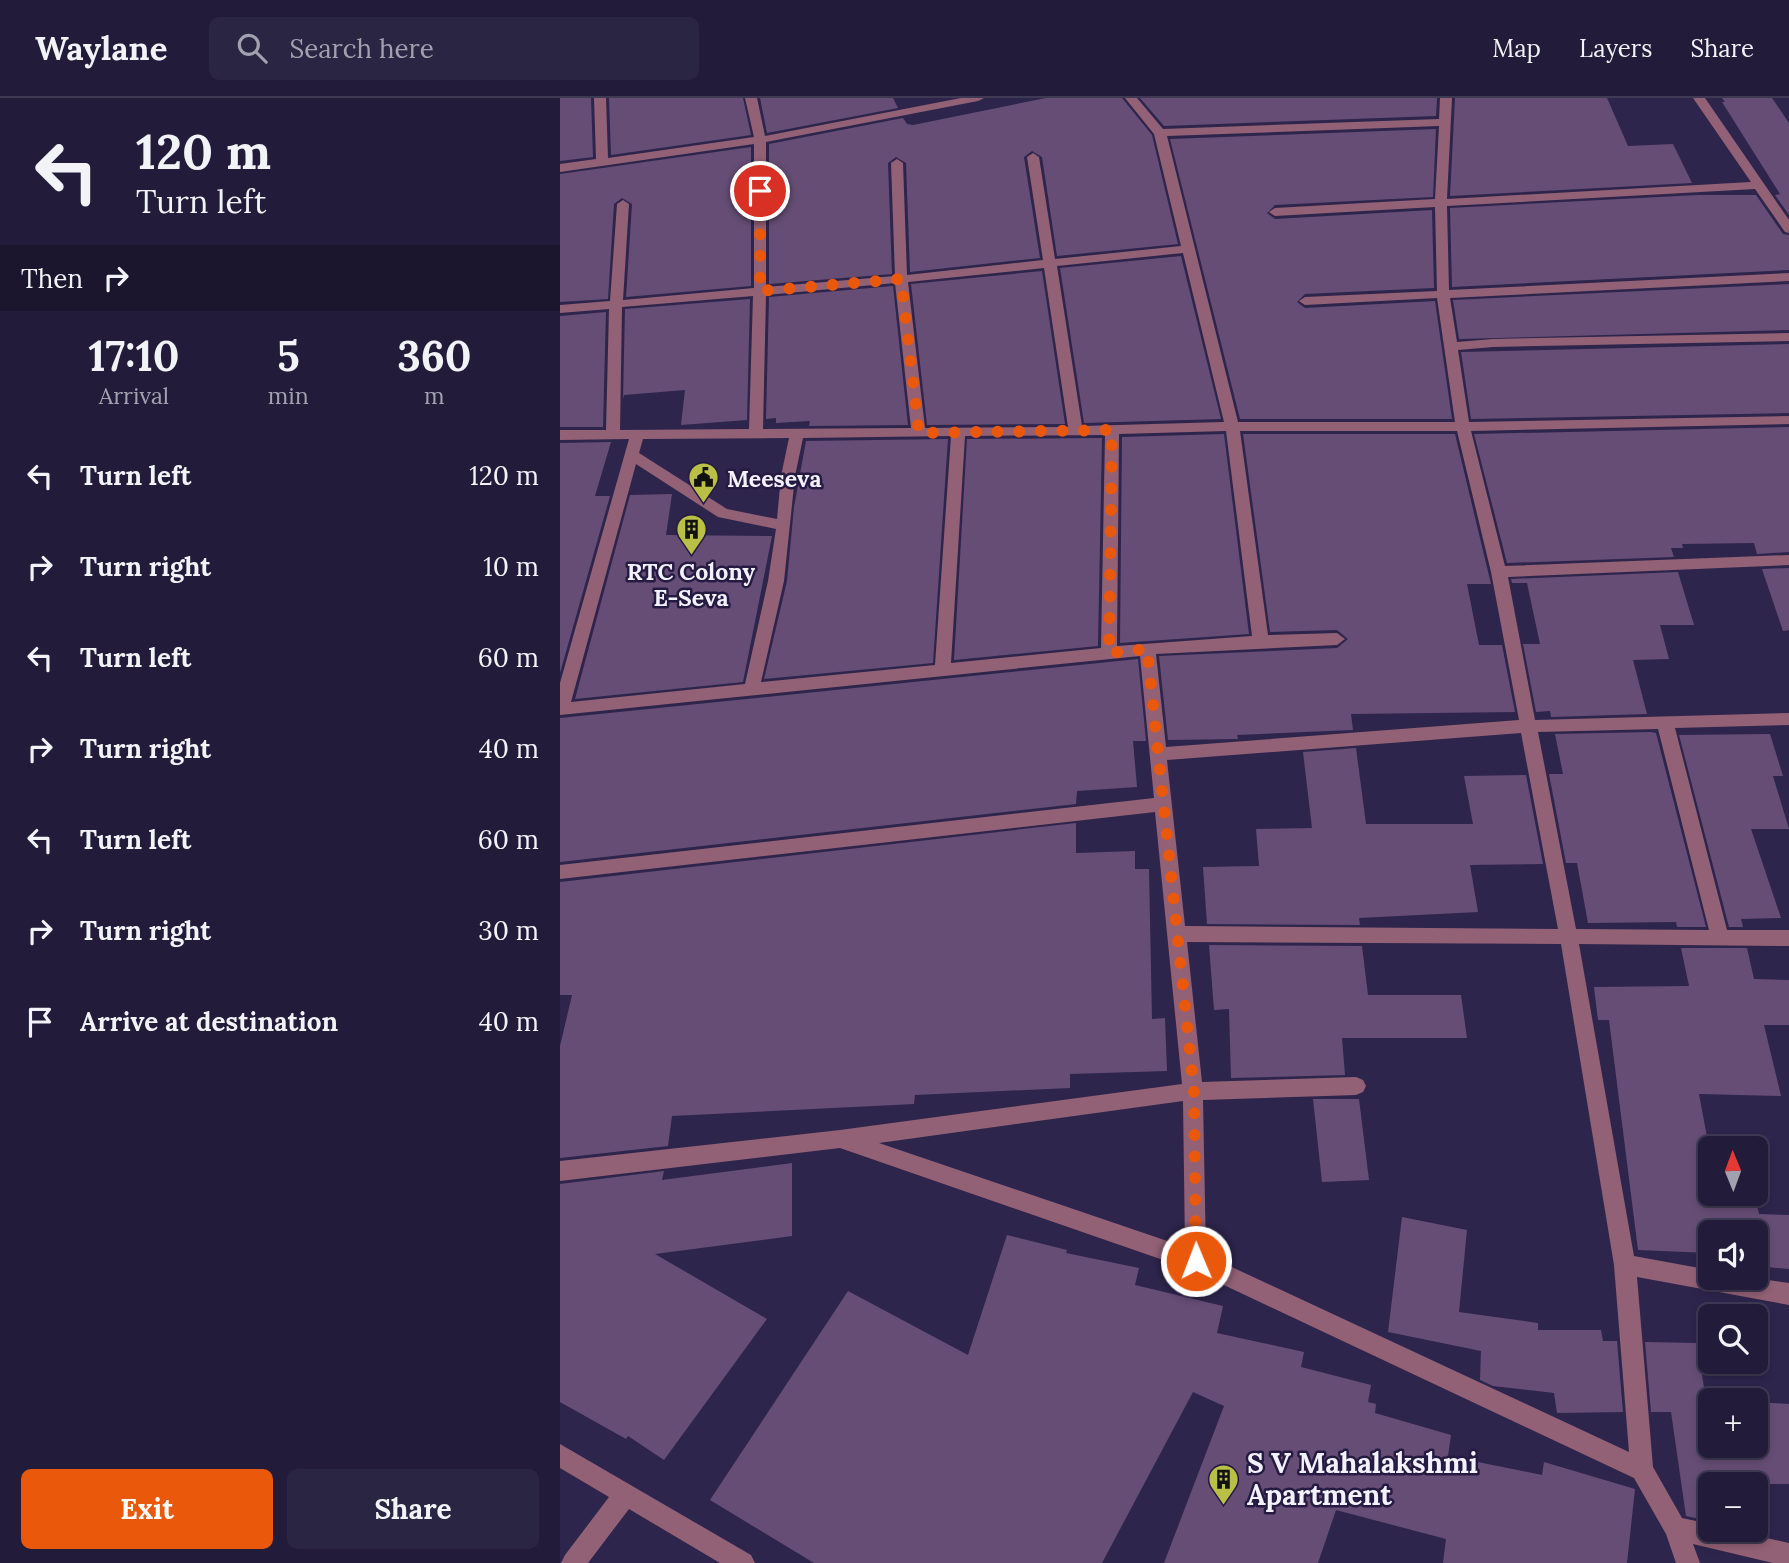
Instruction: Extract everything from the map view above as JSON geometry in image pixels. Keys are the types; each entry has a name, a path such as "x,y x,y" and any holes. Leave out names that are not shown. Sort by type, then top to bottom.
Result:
{"street":[{"path":"600,98 602,161"},
{"path":"751,98 760,141 756,432"},
{"path":"914,98 923,109"},
{"path":"560,168 760,141 978,98"},
{"path":"1131,98 1160,133 1232,426 1261,641"},
{"path":"1446,98 1441,203 1443,292 1463,427 1499,572 1569,938 1625,1265 1642,1471 1675,1528 1688,1563"},
{"path":"1699,98 1789,229"},
{"path":"1160,133 1446,122"},
{"path":"1033,157 1065,347 1076,431"},
{"path":"897,163 901,279 919,433"},
{"path":"1275,212 1761,185"},
{"path":"613,434 616,303 623,204"},
{"path":"560,309 901,279 1187,249"},
{"path":"1305,300 1789,277"},
{"path":"1451,347 1789,337"},
{"path":"560,435 958,433 1232,426 1463,427 1789,420"},
{"path":"1109,653 1112,430"},
{"path":"752,688 776,581 788,476 797,432"},
{"path":"943,670 958,433"},
{"path":"638,435 561,709 1147,649 1337,639"},
{"path":"631,454 723,513 784,526"},
{"path":"1499,572 1789,560"},
{"path":"1147,649 1194,1091 1196,1261"},
{"path":"1157,754 1528,726 1789,719"},
{"path":"1665,723 1720,938"},
{"path":"560,872 1164,804"},
{"path":"1178,934 1789,938"},
{"path":"560,1171 840,1139 1194,1091 1356,1086"},
{"path":"840,1139 1196,1261 1642,1471"},
{"path":"1625,1265 1789,1294"},
{"path":"560,1455 743,1563"},
{"path":"573,1563 627,1493"},
{"path":"1675,1528 1789,1555"}],"building":[{"path":"560,98 591,98 593,157 560,161"},
{"path":"609,98 743,98 751,135 611,155"},
{"path":"760,98 893,98 898,108 767,133"},
{"path":"1046,98 1122,98 1152,135 1178,244 1057,256 1042,157 1032,151 1024,157 1040,258 910,272 906,163 896,157 888,163 892,274 769,284 769,144 903,118 907,124 913,125"},
{"path":"1140,98 1437,98 1436,116 1164,126"},
{"path":"1455,98 1607,98 1628,146 1673,144 1692,183 1450,196"},
{"path":"1722,98 1772,98 1789,123 1789,215 1775,195 1780,194"},
{"path":"1436,129 1433,197 1275,205 1267,213 1275,219 1432,210 1434,288 1305,294 1297,302 1305,308 1435,301 1452,419 1240,419 1170,139"},
{"path":"751,147 751,286 626,297 632,204 622,198 614,204 608,299 560,302 560,174"},
{"path":"1698,195 1756,195 1783,234 1789,235 1789,270 1452,287 1450,208"},
{"path":"1181,256 1221,419 1084,423 1060,268"},
{"path":"1042,271 1065,424 927,425 911,284"},
{"path":"1789,284 1789,330 1459,339 1453,300"},
{"path":"893,286 908,425 809,426 810,421 776,423 776,418 766,419 769,297"},
{"path":"750,299 747,420 681,425 685,390 624,395 623,399 625,309"},
{"path":"606,312 603,427 560,427 560,316"},
{"path":"1789,344 1789,413 1471,419 1461,352"},
{"path":"1789,427 1789,552 1757,554 1754,543 1682,544 1683,548 1671,548 1674,557 1507,563 1474,434"},
{"path":"1224,434 1249,634 1120,643 1122,437"},
{"path":"1243,434 1455,434 1491,584 1467,584 1479,645 1502,645 1515,712 1351,714 1353,730 1237,735 1238,739 1168,740 1159,656 1337,648 1348,639 1337,630 1270,632"},
{"path":"1102,438 1098,646 954,660 967,439"},
{"path":"948,439 933,663 764,679 787,581 794,507 806,441"},
{"path":"611,442 595,496 610,496 560,673 560,443"},
{"path":"672,494 666,535 772,536 743,682 575,699 630,495"},
{"path":"1789,568 1789,630 1783,631 1762,569"},
{"path":"1678,572 1694,625 1660,625 1669,659 1633,660 1647,714 1551,717 1550,711 1536,712 1523,644 1540,644 1527,583 1512,583 1511,579"},
{"path":"1138,659 1146,741 1133,741 1137,787 1077,791 1076,804 560,862 560,718"},
{"path":"1656,733 1706,927 1677,927 1676,922 1588,923 1577,863 1566,863 1549,774 1563,774 1555,734"},
{"path":"1770,734 1783,776 1773,776 1789,829 1751,829 1781,918 1741,919 1743,927 1729,927 1679,735"},
{"path":"1356,748 1366,824 1473,824 1464,776 1526,775 1543,864 1470,865 1478,912 1359,918 1360,925 1207,924 1203,867 1259,866 1256,829 1312,828 1303,752"},
{"path":"1076,823 1076,853 1135,851 1135,869 1149,869 1152,1019 1165,1018 1167,1071 1070,1074 1070,1088 915,1095 914,1104 672,1116 668,1146 560,1158 560,1046 572,995 560,995 560,882"},
{"path":"1209,945 1362,946 1368,995 1461,995 1467,1038 1342,1038 1345,1075 1231,1078 1229,1009 1214,1010"},
{"path":"1681,948 1747,948 1754,979 1789,980 1789,1025 1764,1025 1781,1096 1699,1094 1707,1136 1698,1136 1698,1206 1757,1206 1759,1214 1789,1215 1789,1269 1768,1267 1768,1220 1698,1220 1698,1252 1638,1250 1609,1020 1598,1020 1594,987 1689,986"},
{"path":"1313,1099 1359,1099 1369,1180 1322,1182"},
{"path":"792,1163 792,1236 655,1254 767,1319 664,1460 628,1436 626,1439 560,1402 560,1184 664,1171 662,1180"},
{"path":"1402,1217 1467,1230 1459,1312 1538,1323 1538,1330 1601,1330 1603,1341 1617,1341 1623,1412 1557,1413 1554,1393 1493,1386 1480,1380 1481,1351 1388,1332"},
{"path":"1007,1235 1067,1250 1066,1253 1139,1268 1135,1285 1223,1306 1217,1333 1304,1352 1301,1367 1371,1385 1368,1402 1376,1404 1375,1413 1451,1435 1448,1456 1542,1475 1544,1462 1635,1489 1627,1563 1443,1563 1446,1539 1336,1510 1318,1563 1164,1563 1224,1406 1193,1392 1102,1563 814,1563 710,1500 848,1291 968,1355"},
{"path":"1645,1342 1697,1343 1698,1374 1702,1374 1704,1388 1698,1388 1698,1458 1768,1458 1768,1403 1789,1404 1789,1484 1768,1484 1768,1472 1698,1472 1698,1518 1686,1516 1671,1412 1651,1412"}],"place":[{"name":"Meeseva","path":"704,505"},
{"name":"RTC Colony E-Seva","path":"691,557"},
{"name":"S V Mahalakshmi Apartment","path":"1224,1506"}],"route":[{"path":"760,191 760,291 901,279 919,433 1112,430 1109,653 1147,649 1194,1091 1196,1261"}]}
